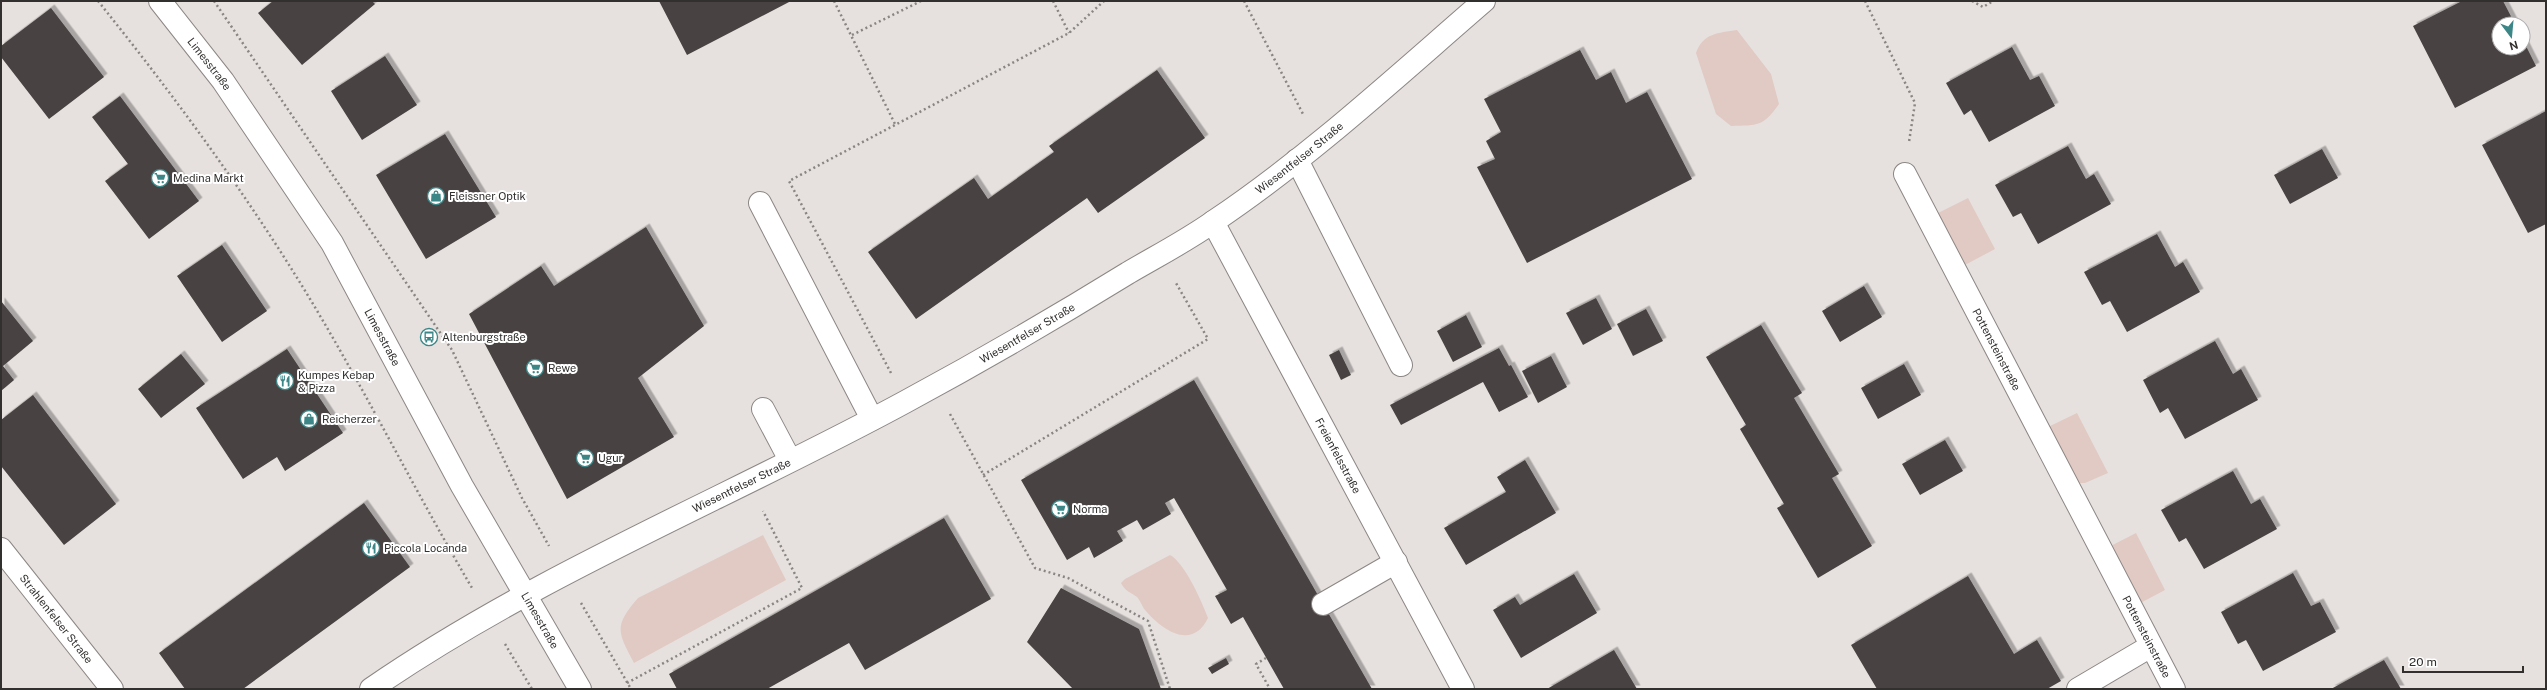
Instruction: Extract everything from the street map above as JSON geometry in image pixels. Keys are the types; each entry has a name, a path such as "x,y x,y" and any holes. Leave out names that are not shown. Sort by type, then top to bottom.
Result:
{"street":[{"name":"Limesstraße","path":"160,1 223,81 332,242 462,486 580,689"},
{"name":"Wiesentfelser Straße","path":"526,596 906,402 1058,316 1213,222 1320,143 1484,1"},
{"path":"1297,160 1401,365"},
{"name":"Pottensteinstraße","path":"1905,174 2174,689"},
{"path":"760,203 872,419"},
{"name":"Freienfelsstraße","path":"1213,222 1463,689"},
{"path":"763,409 790,460"},
{"name":"Strahlenfelser Straße","path":"1,549 112,689"},
{"path":"1323,604 1396,562"},
{"path":"370,689 438,644 526,596"},
{"path":"2078,689 2151,646"}],"path":[{"path":"98,1 142,55 229,172 300,283 488,616 532,689"},
{"path":"834,1 896,126"},
{"path":"852,35 920,1"},
{"path":"1053,1 1069,33"},
{"path":"906,402 789,181 896,126 1069,33 1104,1"},
{"path":"1244,1 1320,143"},
{"path":"1865,1 1915,103 1905,174"},
{"path":"1972,1 1983,7 1993,1"},
{"path":"216,2 452,350 522,498 631,689"},
{"path":"983,475 1208,339 1160,254"},
{"path":"935,385 1035,568 1068,578 1148,621 1170,689"},
{"path":"627,683 802,588 747,483"},
{"path":"1266,658 1256,664 1270,689"}],"shaded area":[{"path":"1737,30 1771,74 1779,104 1769,117 1754,125 1731,126 1716,114 1696,53 1703,41 1712,35"},
{"path":"1968,198 1995,249 1963,266 1936,214"},
{"path":"2077,413 2108,473 2085,483 2077,483 2048,427"},
{"path":"2136,533 2165,590 2131,608 2101,551"},
{"path":"763,535 786,580 634,663 621,636 621,629 625,615 638,598"},
{"path":"1170,555 1176,559 1187,574 1208,618 1201,628 1194,633 1186,635 1177,634 1168,630 1145,610 1137,597 1126,590 1121,583 1125,579"}],"building":[{"path":"273,1 372,1 375,4 302,65 258,13"},
{"path":"659,1 791,1 687,55"},
{"path":"2462,1 2503,1 2511,16 2491,16 2491,56 2531,56 2536,66 2455,108 2413,26"},
{"path":"51,8 104,77 49,119 1,57 1,46"},
{"path":"2012,47 2030,80 2039,76 2055,106 1989,142 1971,110 1964,115 1946,83"},
{"path":"1580,50 1596,80 1611,72 1626,103 1647,92 1692,179 1527,263 1477,167 1495,159 1486,141 1501,132 1484,99"},
{"path":"385,56 417,105 362,140 331,91"},
{"path":"1157,70 1205,138 1098,213 1087,198 916,319 868,252 974,178 988,199 1054,152 1049,146"},
{"path":"120,96 199,201 149,239 105,181 128,164 92,117"},
{"path":"2546,111 2546,224 2528,233 2482,145"},
{"name":"Fleissner Optik","path":"445,134 496,217 426,259 376,175"},
{"path":"2068,146 2086,179 2094,174 2111,204 2038,244 2021,213 2013,217 1995,185"},
{"path":"2322,149 2338,178 2290,204 2274,175"},
{"path":"646,227 704,326 638,378 674,437 567,499 469,314 541,266 554,286"},
{"path":"2157,234 2175,267 2183,262 2200,292 2127,332 2110,301 2102,305 2084,272"},
{"path":"222,245 267,311 222,342 177,276"},
{"path":"1864,286 1882,317 1840,342 1822,311"},
{"path":"1596,298 1612,329 1583,345 1566,313"},
{"path":"1,301 33,341 3,366 14,380 1,391"},
{"path":"1646,309 1663,341 1633,356 1617,324"},
{"path":"1466,315 1482,347 1453,362 1437,331"},
{"path":"1761,325 1802,393 1794,398 1839,474 1832,478 1872,546 1818,578 1777,508 1784,504 1740,429 1746,425 1706,357"},
{"path":"2215,341 2233,374 2241,369 2258,400 2185,439 2168,408 2160,413 2143,380"},
{"path":"1499,348 1509,366 1511,365 1528,397 1499,412 1483,382 1401,425 1390,405"},
{"path":"287,349 343,433 285,471 277,457 243,479 196,408"},
{"path":"1339,350 1351,375 1341,380 1329,355"},
{"path":"181,354 205,384 161,418 138,389"},
{"path":"1551,356 1567,387 1538,403 1522,371"},
{"path":"1904,364 1921,395 1878,419 1861,388"},
{"path":"1194,380 1372,689 1284,689 1243,617 1231,624 1215,596 1227,590 1174,498 1165,503 1171,514 1143,530 1137,520 1117,531 1123,541 1094,558 1089,547 1067,560 1021,480"},
{"path":"33,395 116,504 64,545 1,466 1,420"},
{"path":"1945,440 1963,471 1920,495 1902,464"},
{"path":"1525,460 1556,513 1466,565 1444,528 1506,492 1497,477"},
{"path":"2233,471 2251,504 2260,499 2277,529 2204,569 2186,538 2179,542 2161,510"},
{"path":"364,503 410,567 243,689 185,689 159,653"},
{"path":"944,518 991,599 865,670 849,643 767,689 677,689 669,674"},
{"path":"2293,573 2311,606 2320,602 2336,632 2263,671 2246,640 2238,644 2221,612"},
{"path":"1574,574 1597,613 1521,658 1493,610 1515,597 1520,605"},
{"path":"1968,576 2014,654 2037,640 2061,681 2047,689 1877,689 1851,645"},
{"path":"1061,588 1139,629 1161,689 1073,689 1027,642"},
{"path":"1614,650 1637,689 1547,689"},
{"path":"1226,658 1229,664 1212,674 1208,668"},
{"path":"2384,660 2401,689 2331,689"}],"place":[{"name":"Medina Markt","path":"160,178"},
{"name":"Fleissner Optik","path":"436,196"},
{"name":"Altenburgstraße","path":"429,337"},
{"name":"Rewe","path":"535,368"},
{"name":"Kumpes Kebap & Pizza","path":"285,381"},
{"name":"Reicherzer","path":"309,419"},
{"name":"Ugur","path":"585,458"},
{"name":"Norma","path":"1060,509"},
{"name":"Piccola Locanda","path":"371,548"}]}
